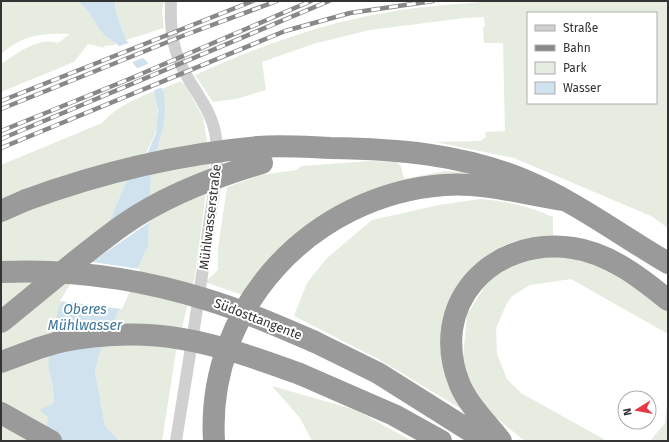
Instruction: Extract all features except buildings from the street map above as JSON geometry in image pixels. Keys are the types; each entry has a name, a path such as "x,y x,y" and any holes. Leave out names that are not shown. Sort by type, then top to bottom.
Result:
{"highway":[{"path":"1,211 26,200 71,184 147,163 195,154 260,155 331,148 397,150 452,158 514,176 564,200 605,223 668,263"},
{"path":"1,322 124,224 158,204 225,175 260,155"},
{"path":"214,441 213,425 215,395 223,362 241,317 262,283 280,262 302,241 327,223 359,206 386,196 439,186 490,187 564,200"},
{"path":"501,441 468,399 455,370 452,353 452,337 458,309 465,293 488,267 520,250 543,247 574,248 592,252 609,260 630,272 668,300"},
{"name":"Südosttangente","path":"1,272 56,272 100,277 160,288 207,300 256,316 312,348 460,441"},
{"name":"Südosttangente","path":"1,285 55,286 99,290 157,301 203,313 312,348 378,373 483,439 490,441"},
{"path":"1,362 38,348 81,338 122,334 170,336 218,346 300,374 394,415 441,441"},
{"path":"1,413 51,441"}],"street":[{"name":"Mühlwasserstraße","path":"171,1 170,24 173,44 184,71 212,116 218,161 200,294 176,441"}],"green space":[{"path":"1,1 78,1 88,11 105,36 116,43 115,45 104,46 105,48 88,44 74,62 1,92 1,64 28,47 43,42 51,41 58,43 70,34 33,36 17,43 1,54"},
{"path":"115,1 164,1 162,12 164,28 126,40 116,13"},
{"path":"495,1 668,1 668,228 651,216 514,158 435,142 480,141 486,137 485,132 505,131 503,43 484,43 484,17 464,18 370,30 313,44 262,62 266,90 236,99 213,102 195,75 264,46 311,30 359,18 398,11"},
{"path":"180,81 185,85 203,117 210,161 195,276 176,351 162,441 117,441 117,438 105,426 95,371 99,355 148,246 151,171 162,132 164,92 162,89"},
{"path":"154,91 158,116 154,137 150,146 129,175 48,367 53,388 54,403 48,417 44,441 1,441 1,165 102,123 120,108"},
{"path":"369,161 396,162 401,166 404,179 445,171 485,173 384,190 248,297 205,282 218,270 218,249 227,187 261,175 296,170 302,166"},
{"path":"480,199 517,205 553,217 553,237 520,240 508,244 479,262 462,281 463,410 380,360 294,316 307,283 326,259 372,220 439,205"},
{"path":"562,256 600,266 638,289 668,311 668,334 571,279 530,285 512,296 506,305 496,328 497,354 507,379 521,393 607,441 525,441 485,409 472,386 463,358 467,315 488,281 498,272 527,258"},
{"path":"272,386 356,410 412,441 312,441 300,418"},
{"path":"668,392 668,441 650,441 665,423"}],"water":[{"name":"Oberes Mühlwasser","path":"78,1 115,1 116,13 126,40 148,63 164,92 165,113 162,132 151,171 148,246 99,355 95,371 105,426 117,438 117,441 44,441 48,417 40,410 54,403 53,388 48,367 58,309 110,220 129,175 149,150 156,133 158,110 153,87 116,43 105,36 88,11"}],"pier":[{"path":"131,42 145,57 130,63 117,47"},
{"path":"150,63 156,71 163,87 152,91 136,69"},
{"path":"152,200 151,221 92,262 140,269 122,309 60,301 101,232"}],"railway":[{"path":"1,101 253,1"},
{"path":"1,109 185,35 277,1"},
{"path":"1,131 127,80 311,1"},
{"path":"1,139 329,1"},
{"path":"1,148 285,31 350,13 433,1"}]}
